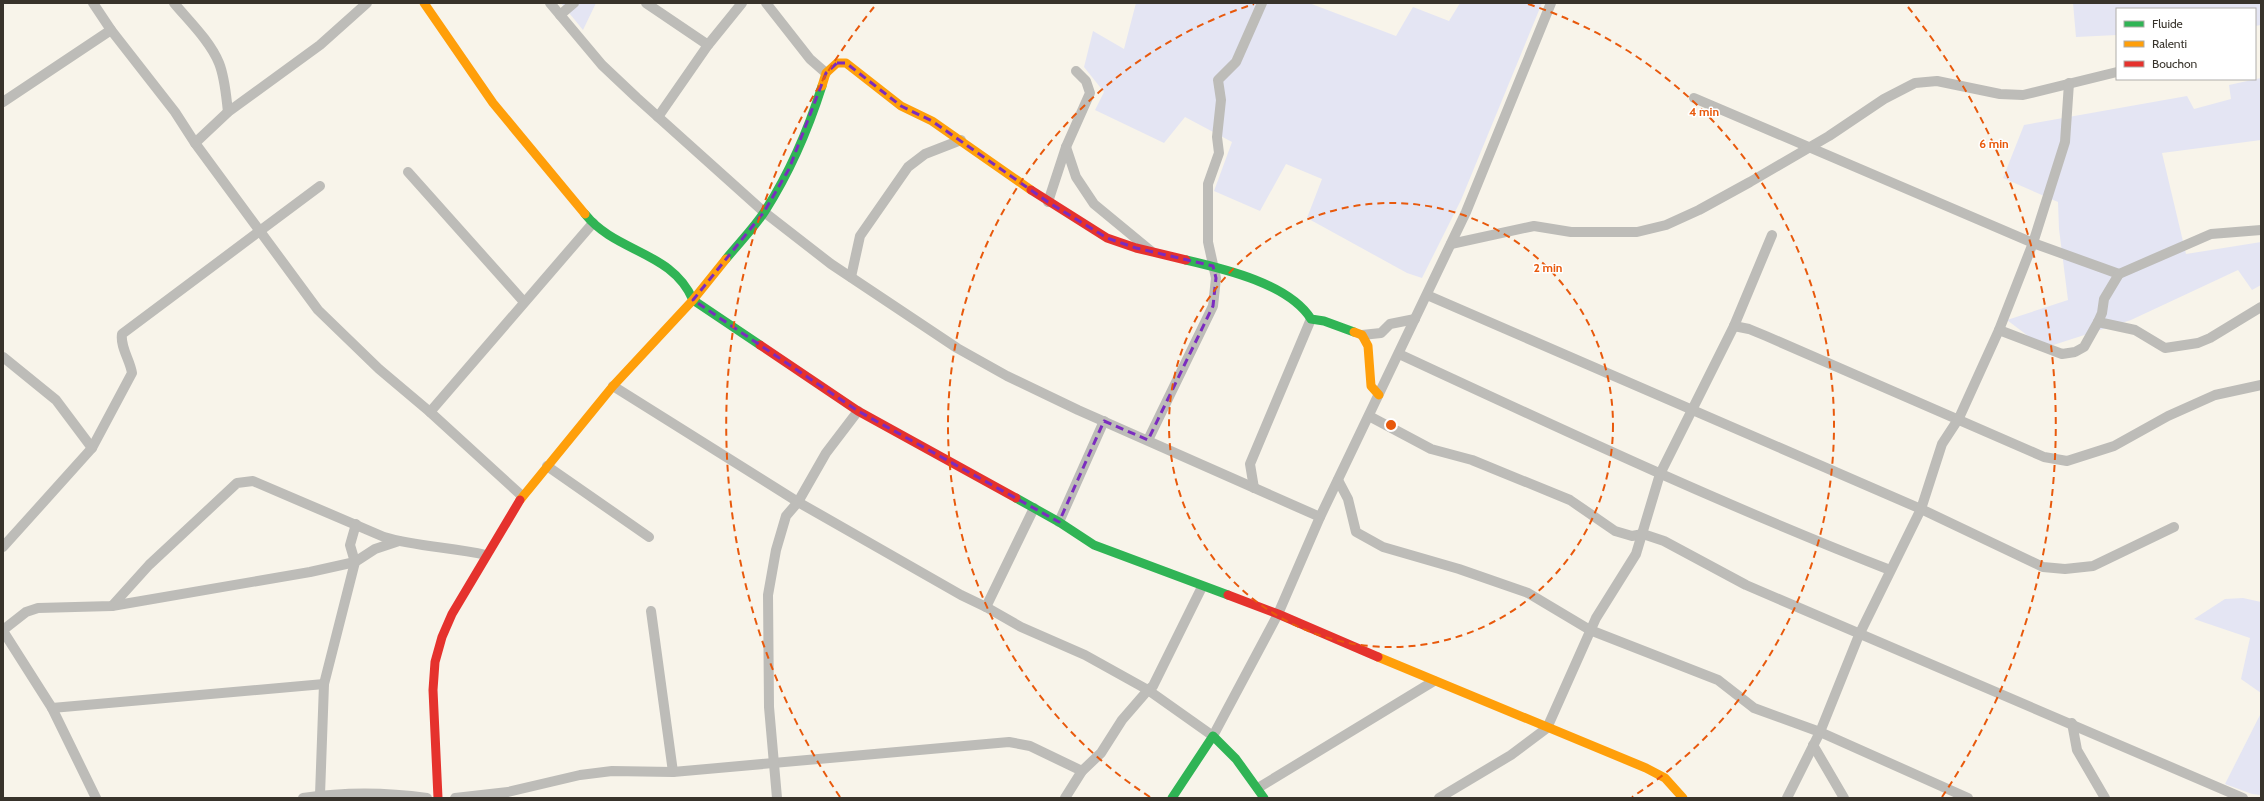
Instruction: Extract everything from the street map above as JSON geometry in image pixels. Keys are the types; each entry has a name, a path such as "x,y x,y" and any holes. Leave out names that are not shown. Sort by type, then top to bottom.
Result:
{"street":[{"path":"93,3 111,30 175,112 195,143 318,310 380,369 430,412 522,496"},
{"path":"174,3 210,47 218,62 222,73 228,112"},
{"path":"195,143 228,112 320,45 367,3"},
{"path":"424,3 449,43 521,137 545,167 582,207 593,223 621,242 674,269 689,287 693,300 858,411 1059,522 1094,545 1278,614 1434,681 1646,768 1665,778 1683,798"},
{"path":"550,3 602,65 764,212 851,277 957,348 1007,376 1320,517"},
{"path":"560,15 574,3"},
{"path":"646,3 708,45"},
{"path":"658,117 708,45 742,3"},
{"path":"766,3 810,59 826,73"},
{"path":"1148,440 1213,306 1216,278 1208,242 1208,184 1219,153 1217,137 1221,116 1218,80 1236,62 1262,3"},
{"path":"1172,798 1213,736 1278,614 1320,517 1451,244 1514,98 1551,3"},
{"path":"3,102 111,30"},
{"path":"438,798 433,690 435,662 442,637 486,555 522,496 613,386 693,300 764,212 789,169 813,114 826,73 837,63 846,63 901,106 932,121 1048,202 1107,238 1151,252 1213,266 1274,288 1304,308 1311,319 1324,321 1362,335 1381,332 1390,324 1415,319"},
{"path":"1048,202 1066,147 1090,94 1086,81 1076,71"},
{"path":"1451,244 1534,226 1570,232 1630,232 1666,225 1700,210 1808,148 1884,99 1915,83 1937,81 2000,94 2023,95 2116,72"},
{"path":"1788,798 1820,732 1859,635 1921,509 1942,444 1959,418 1999,330 2033,243 2065,142 2069,83"},
{"path":"1694,98 2033,243 2119,274"},
{"path":"851,277 860,236 908,167 925,154 961,140"},
{"path":"1066,147 1076,177 1094,204 1151,252"},
{"path":"408,172 524,302"},
{"path":"3,547 92,448 132,373 130,362 120,342 122,334 261,232 320,186"},
{"path":"430,412 593,223"},
{"path":"1999,330 2062,354 2075,352 2084,347 2102,313 2104,299 2119,274 2211,234 2261,230"},
{"path":"1438,798 1510,755 1547,728 1596,618 1636,554 1660,474 1694,410 1734,326 1772,235"},
{"path":"1427,295 1921,509 2043,567 2065,569 2093,566 2174,527"},
{"path":"2098,322 2135,330 2165,348 2198,342 2210,338 2261,307"},
{"path":"1254,488 1250,464 1311,319"},
{"path":"1734,326 1755,331 1959,418 2044,457 2067,461 2114,446 2168,416 2215,395 2261,385"},
{"path":"1362,335 1368,346 1369,379 1371,386 1379,395"},
{"path":"1399,354 1660,474 1829,546 1890,570"},
{"path":"3,357 56,400 92,448"},
{"path":"613,386 798,502 961,596 986,607 1021,627 1085,655 1148,690 1213,736 1236,759 1264,798"},
{"path":"777,798 769,707 768,595 780,534 786,516 798,502 826,453 858,411"},
{"path":"1369,416 1431,449 1472,460 1570,500 1615,531 1632,536 1643,534 1664,541 1746,585 1859,635 2072,723 2243,798"},
{"path":"1059,522 1104,421"},
{"path":"547,466 649,537"},
{"path":"1338,480 1348,499 1356,532 1382,547 1459,569 1528,593 1590,630 1718,680 1754,708 1820,732 1968,798"},
{"path":"112,606 149,565 237,483 253,481 399,541 444,546 486,555"},
{"path":"986,607 1034,508"},
{"path":"320,796 324,684 355,562 350,545 356,524"},
{"path":"96,798 52,708 3,630 26,612 38,608 112,606 310,572 355,562 375,549 399,541"},
{"path":"1065,798 1082,771 1101,753 1122,720 1153,686 1202,586"},
{"path":"651,611 673,772"},
{"path":"1258,788 1434,681"},
{"path":"52,708 324,684"},
{"path":"2072,723 2077,750 2105,798"},
{"path":"455,798 508,792 580,775 612,771 673,772 1009,742 1030,746 1082,771"},
{"path":"1813,745 1844,798"},
{"path":"303,798 387,794 427,798"}],"highlighted area":[{"path":"837,63 846,63 901,106 932,121 1048,202 1107,238 1136,248 1213,266 1216,278 1213,306 1148,440 1104,421 1059,522 858,411 693,300 764,212 789,169 826,73"}],"shaded area":[{"path":"561,3 596,3 583,30"},
{"path":"1136,3 1309,3 1396,36 1413,7 1449,21 1460,3 1542,3 1461,200 1422,278 1407,273 1307,218 1322,179 1286,164 1260,211 1214,191 1232,142 1185,117 1164,143 1095,110 1104,92 1084,67 1093,31 1124,49"},
{"path":"2073,3 2261,3 2261,25 2256,26 2256,8 2116,8 2116,35 2076,37"},
{"path":"2261,78 2261,140 2162,153 2186,254 2261,242 2261,285 2252,290 2238,270 2131,320 2044,348 2007,320 2068,300 2059,229 2058,202 2003,178 2024,125 2187,96 2194,109 2231,99 2229,85"},
{"path":"2243,598 2261,602 2261,693 2241,679 2250,638 2194,619 2225,599"},
{"path":"2261,713 2261,795 2252,794 2225,784"}],"traffic: fast":[{"path":"726,259 761,217 774,196 790,166 811,119 822,86"},
{"path":"585,214 598,227 612,237 672,271 684,284 693,300 760,345"},
{"path":"1186,260 1237,273 1272,287 1288,296 1301,307 1311,319 1324,321 1354,332"},
{"path":"1016,498 1059,522 1094,545 1228,595"},
{"path":"1172,798 1213,736 1236,759 1264,798"}],"traffic: slow":[{"path":"424,3 493,103 585,214"},
{"path":"822,86 826,73 837,63 846,63 901,106 932,121 1031,190"},
{"path":"520,500 613,386 693,300 726,259"},
{"path":"1354,332 1362,335 1368,346 1371,386 1379,395"},
{"path":"1378,657 1646,768 1665,778 1683,798"}],"traffic: jam":[{"path":"1031,190 1107,238 1136,248 1186,260"},
{"path":"760,345 858,411 1016,498"},
{"path":"438,798 433,690 435,662 442,637 452,614 520,500"},
{"path":"1228,595 1278,614 1378,657"}]}
